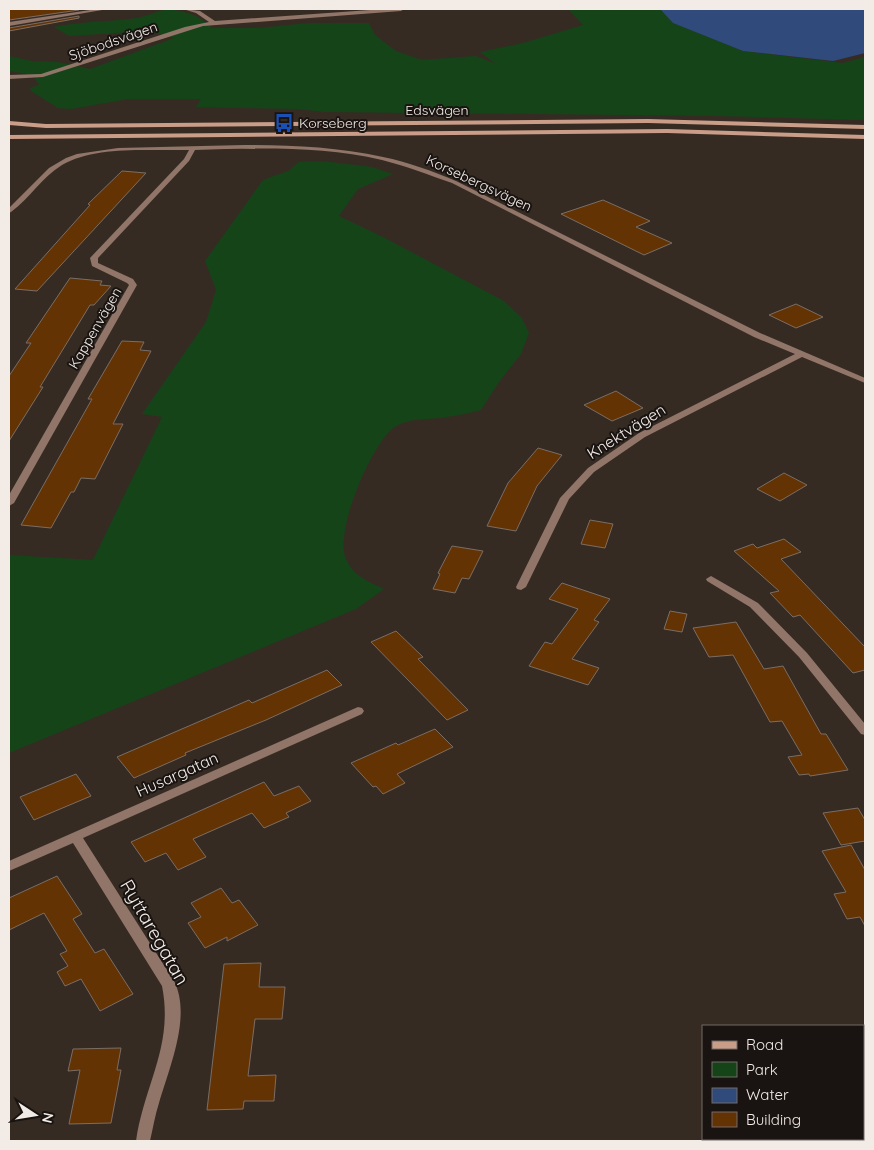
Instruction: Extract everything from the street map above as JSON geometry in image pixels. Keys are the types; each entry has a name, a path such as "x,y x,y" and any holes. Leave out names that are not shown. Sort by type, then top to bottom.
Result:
{"main road":[{"name":"Edsvägen","path":"9,123 46,126 648,121 865,127"},
{"name":"Edsvägen","path":"9,137 667,131 865,137"}],"street":[{"path":"9,24 105,9"},
{"path":"186,9 198,12 214,23"},
{"path":"314,16 321,9"},
{"name":"Sjöbodsvägen","path":"9,77 52,73 187,28 214,23 401,9"},
{"name":"Korsebergsvägen","path":"9,212 53,168 76,156 105,152 274,147 324,149 370,155 414,166 466,188 711,312 800,355 865,382"},
{"name":"Kappenvägen","path":"9,503 133,285 130,281 95,264 94,258 187,160 193,148"},
{"name":"Knektvägen","path":"521,588 565,498 590,470 642,435 800,355"},
{"path":"711,579 754,605 803,655 865,731"},
{"name":"Husargatan","path":"9,866 358,711"},
{"name":"Ryttaregatan","path":"76,837 169,984 173,999 174,1018 143,1141"}],"green space":[{"path":"168,9 192,14 212,28 258,28 308,23 369,23 375,35 396,51 422,60 476,56 496,64 480,52 523,43 583,25 568,9 660,9 673,23 743,51 843,63 865,57 865,120 717,116 324,112 298,109 196,107 201,99 128,99 71,109 58,108 31,91 30,88 39,85 33,75 9,71 9,56 32,61 58,62 90,69 174,38 148,31 69,36 54,27 137,18"},
{"path":"322,161 372,167 393,174 358,189 339,216 504,301 522,318 529,333 521,354 499,382 481,410 447,417 404,422 392,429 374,454 356,491 349,511 344,546 346,559 353,570 362,578 384,589 356,609 9,753 9,555 93,560 162,417 142,414 206,322 216,290 205,261 263,180 288,171 299,162"}],"water":[{"path":"660,9 865,9 865,53 833,61 743,51 673,23"}],"building":[{"path":"9,9 79,9 79,10 9,20"},
{"path":"79,16 79,18 9,31 9,28"},
{"path":"122,171 146,173 37,291 15,289 90,205 88,204"},
{"path":"603,200 650,221 636,227 672,243 644,255 561,214"},
{"path":"70,278 102,281 100,285 111,286 94,305 90,305 40,387 43,387 9,441 9,376 31,343 26,343"},
{"path":"796,304 823,317 796,328 769,315"},
{"path":"122,341 144,342 140,350 151,351 113,424 123,424 95,479 81,478 51,528 21,525 92,399 88,399"},
{"path":"616,391 643,408 612,421 584,405"},
{"path":"538,448 562,455 537,486 516,531 487,526 508,483"},
{"path":"784,473 807,485 780,501 757,489"},
{"path":"590,520 613,524 605,548 581,544"},
{"path":"784,539 801,552 781,559 865,647 865,670 853,673 800,615 793,617 770,593 779,591 734,551 753,544 757,548"},
{"path":"452,546 483,551 469,579 462,578 455,593 433,589 440,574 438,573"},
{"path":"562,583 610,599 594,620 599,622 572,659 599,668 588,685 529,666 545,642 552,644 578,609 549,599"},
{"path":"670,611 687,614 682,632 664,629"},
{"path":"736,622 764,669 783,666 821,734 826,734 848,770 810,776 809,774 799,775 788,757 802,755 782,721 770,722 733,655 709,657 693,628"},
{"path":"396,631 423,657 418,659 468,710 447,720 371,642"},
{"path":"327,670 342,685 266,720 185,753 186,755 134,778 117,757 249,700 252,703"},
{"path":"435,729 453,747 397,774 405,783 383,794 376,786 373,787 351,763 396,743 398,745"},
{"path":"76,774 91,796 34,820 20,797"},
{"path":"264,782 274,796 299,786 311,801 286,813 289,817 264,828 252,813 193,839 206,857 178,870 166,853 145,862 131,842"},
{"path":"858,808 865,820 865,841 841,845 823,813"},
{"path":"851,845 865,870 865,926 860,917 847,919 834,894 846,892 822,851"},
{"path":"57,876 82,914 73,919 95,953 104,949 133,994 100,1011 81,979 65,986 57,972 68,966 60,954 67,951 44,913 9,930 9,898"},
{"path":"221,888 232,903 239,900 258,925 227,941 227,937 205,948 188,923 201,917 191,903"},
{"path":"261,963 259,987 285,987 282,1019 255,1019 248,1076 276,1075 274,1101 244,1101 243,1109 207,1110 224,964"},
{"path":"121,1048 117,1070 121,1070 111,1123 69,1124 80,1070 68,1071 73,1049"}],"place":[{"name":"Korseberg","path":"284,123"}]}
